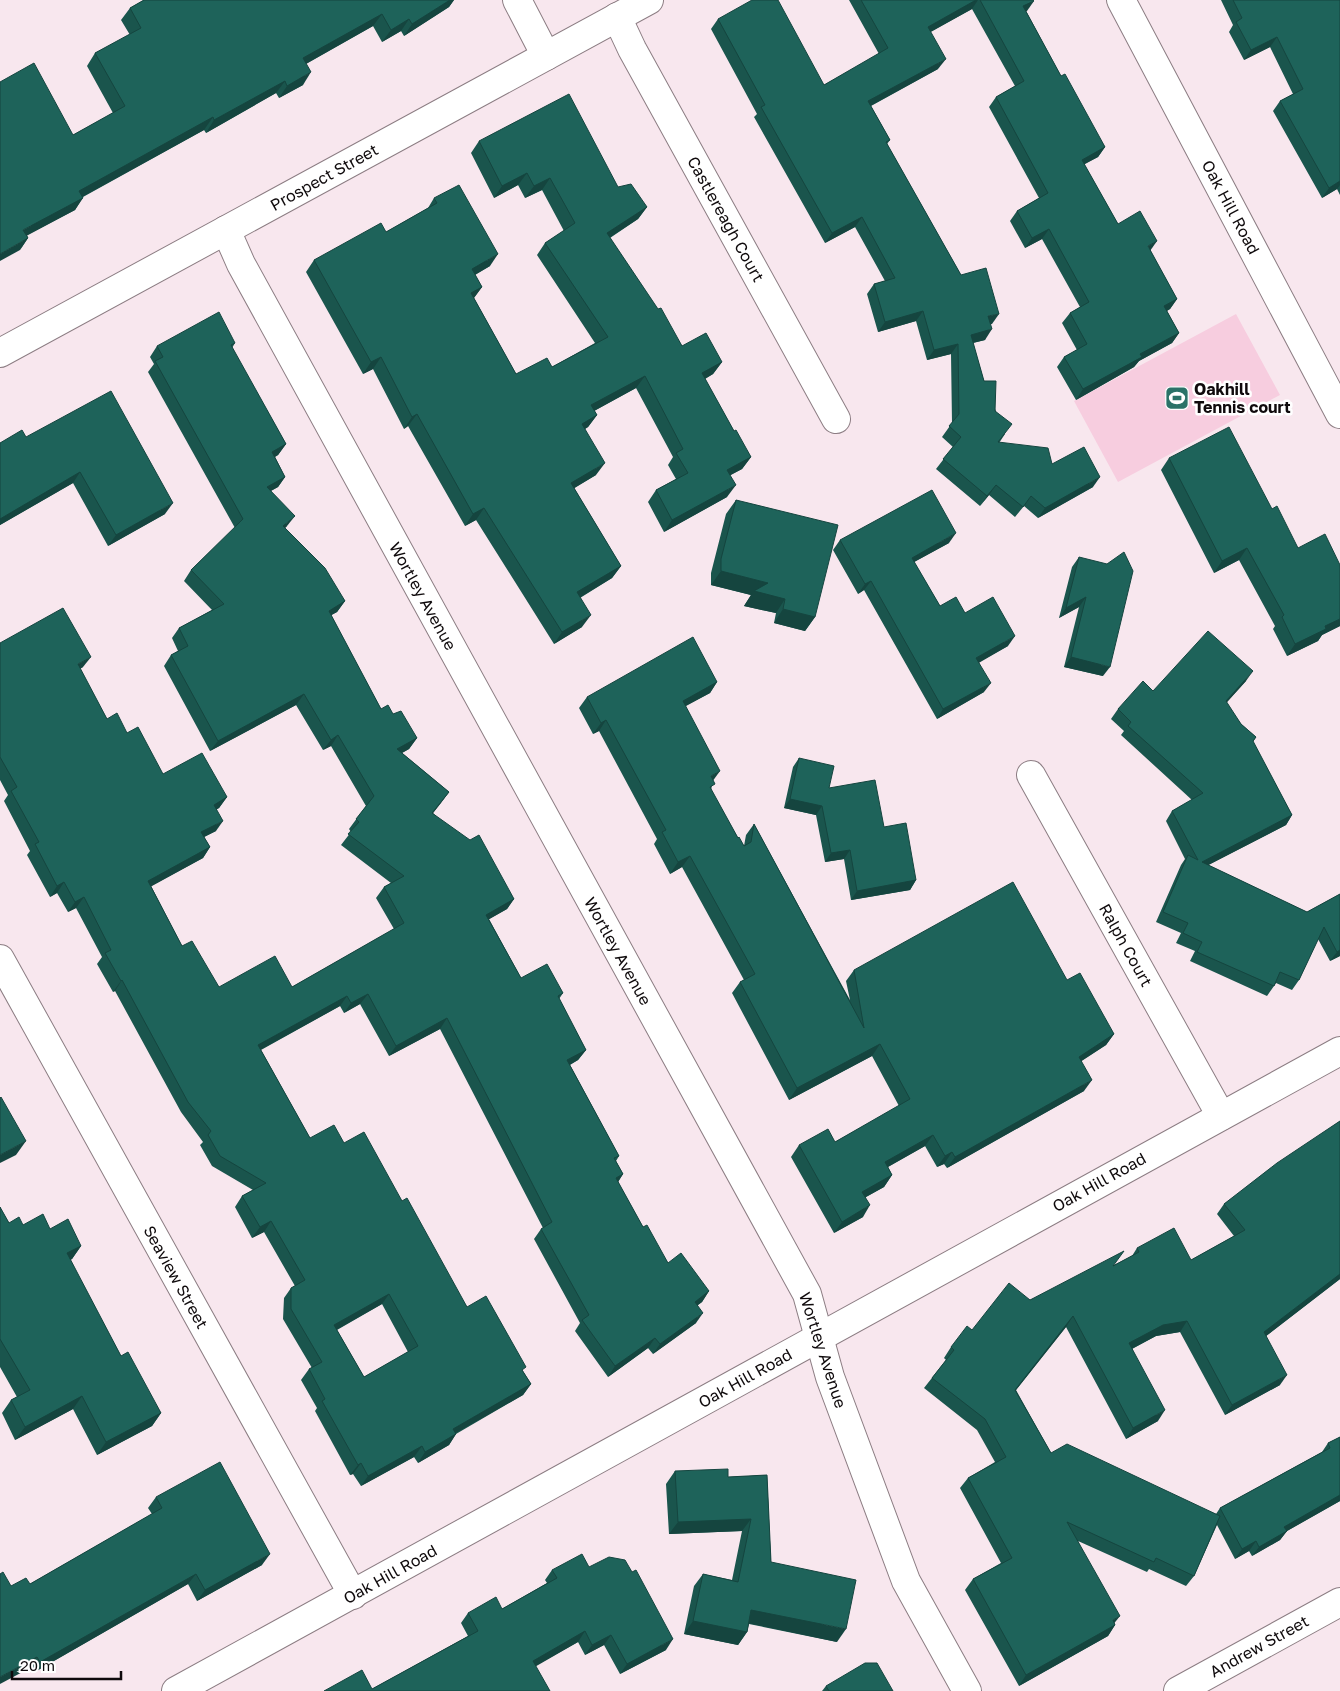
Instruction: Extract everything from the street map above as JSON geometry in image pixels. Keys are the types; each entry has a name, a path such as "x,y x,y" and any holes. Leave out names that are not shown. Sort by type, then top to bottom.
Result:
{"street":[{"path":"517,0 546,56"},
{"name":"Prospect Street","path":"0,353 649,0"},
{"name":"Oak Hill Road","path":"1121,0 1340,414"},
{"name":"Castlereagh Court","path":"617,17 632,49 836,419"},
{"name":"Wortley Avenue","path":"226,230 241,264 806,1294 820,1336 830,1377 906,1580 967,1691"},
{"name":"Ralph Court","path":"1031,775 1221,1116"},
{"name":"Seaview Street","path":"0,958 353,1595"},
{"name":"Oak Hill Road","path":"176,1691 1340,1051"},
{"name":"Andrew Street","path":"1178,1691 1340,1602"}],"shaded area":[{"name":"Oakhill Tennis court","path":"1236,314 1280,395 1118,482 1074,401"}],"building":[{"path":"144,0 450,0 412,24 409,19 391,30 382,14 303,58 311,72 287,86 285,81 214,120 213,117 79,191 83,198 23,230 28,238 0,254 0,82 34,63 73,135 125,106 95,53 141,28 130,8"},
{"path":"752,0 778,0 824,85 888,48 861,0 976,0 928,27 946,59 868,101 890,140 886,142 961,275 986,268 999,314 988,316 992,329 971,335 984,381 996,381 995,411 1012,424 998,442 1048,448 1052,464 1084,447 1100,477 1045,508 1031,496 1023,507 996,485 987,496 943,459 961,437 949,426 959,414 958,344 934,350 923,311 885,322 874,284 895,278 862,217 832,233 761,107 765,105 718,19"},
{"path":"980,0 1034,1 1023,6 1061,76 1065,74 1105,147 1082,160 1118,224 1140,211 1157,241 1148,246 1177,299 1164,306 1179,333 1140,354 1142,357 1083,389 1064,357 1087,344 1070,313 1089,302 1049,229 1032,238 1017,211 1048,193 996,97 1024,81"},
{"path":"1233,0 1340,0 1340,181 1329,188 1280,101 1303,89 1277,37 1251,50 1236,22 1242,18"},
{"path":"569,94 618,187 631,184 647,207 607,233 658,309 661,308 682,346 706,333 722,362 702,373 734,431 736,430 751,457 727,470 736,485 672,520 656,490 688,473 676,453 683,449 645,376 591,405 597,415 582,424 605,463 571,483 621,566 577,592 591,615 562,632 484,508 473,514 417,414 412,417 381,357 371,362 314,260 381,223 386,232 437,203 434,198 459,185 498,254 472,269 482,287 471,293 516,374 547,358 552,367 608,337 545,243 575,223 550,178 534,186 527,173 502,186 479,141"},
{"path":"219,312 235,343 231,345 286,444 272,452 285,477 267,487 295,516 283,526 325,568 345,601 329,611 381,709 388,705 393,714 401,711 417,738 397,749 449,792 432,813 470,840 479,835 514,899 486,915 521,978 547,964 563,993 558,996 586,1050 567,1060 619,1156 614,1158 623,1174 616,1178 643,1227 647,1225 668,1263 681,1253 709,1291 695,1302 703,1313 660,1344 655,1338 615,1366 582,1320 589,1315 541,1229 552,1222 447,1018 396,1046 368,994 351,1003 347,996 258,1045 310,1138 334,1125 344,1143 364,1132 402,1201 407,1198 467,1307 486,1296 526,1367 522,1370 531,1384 453,1429 456,1434 425,1452 422,1446 368,1476 361,1463 358,1465 322,1401 325,1399 309,1369 322,1362 291,1309 291,1288 305,1280 271,1221 260,1227 242,1196 266,1183 220,1156 208,1135 211,1131 188,1102 122,980 105,953 111,950 84,897 75,902 64,882 57,886 35,844 39,842 11,791 17,787 0,757 0,643 63,608 91,657 78,664 107,719 117,713 127,733 138,727 163,774 202,753 227,797 214,805 223,821 201,832 210,847 148,881 182,946 192,941 219,987 275,956 292,987 404,923 384,887 404,876 348,834 359,822 356,819 374,796 338,735 331,740 304,694 218,741 171,655 188,646 179,628 224,604 191,570 243,519 155,361 163,357 157,346","holes":["389,1294 418,1346 364,1377 334,1325"]},
{"path":"111,391 173,503 116,535 80,472 0,519 0,443 22,430 26,437"},
{"path":"1229,427 1272,509 1277,506 1298,548 1325,534 1340,565 1340,619 1325,626 1326,629 1295,644 1282,617 1284,615 1247,548 1222,561 1169,458"},
{"path":"932,490 956,533 912,558 940,606 956,597 965,613 993,597 1015,636 976,658 991,683 943,709 871,581 865,584 840,540"},
{"path":"736,500 838,525 815,617 783,609 785,599 754,591 768,583 721,571 721,559"},
{"path":"1124,552 1133,571 1110,667 1071,657 1086,597 1066,608 1079,557 1107,564"},
{"path":"1208,631 1253,671 1226,701 1241,724 1256,737 1253,741 1292,815 1202,862 1307,912 1340,894 1340,950 1337,952 1324,927 1299,980 1280,972 1274,986 1197,952 1202,942 1183,933 1188,923 1163,912 1188,855 1198,860 1172,811 1203,793 1128,726 1131,722 1118,709 1143,681 1153,691"},
{"path":"693,637 717,682 683,701 720,771 711,776 715,784 710,787 744,846 751,842 754,824 864,1028 854,970 1013,882 1067,980 1080,973 1114,1034 1079,1057 1092,1080 955,1157 952,1152 945,1156 933,1135 885,1162 892,1175 862,1192 870,1205 842,1222 799,1145 828,1129 835,1142 910,1099 880,1044 797,1088 740,982 755,974 690,856 678,862 662,832 666,830 606,720 601,723 587,697"},
{"path":"799,758 834,766 829,788 875,780 884,827 906,823 916,880 857,891 850,850 831,853 822,806 790,799"},
{"path":"0,1098 26,1141 0,1155"},
{"path":"1340,1121 1340,1274 1264,1332 1287,1375 1232,1405 1187,1321 1163,1325 1129,1343 1165,1410 1133,1428 1073,1316 1015,1390 1051,1453 1067,1444 1220,1516 1194,1576 1156,1558 1154,1562 1067,1522 1120,1616 1113,1620 1115,1625 1026,1675 973,1579 1012,1558 968,1478 1006,1457 985,1419 932,1378 954,1350 951,1347 967,1326 972,1330 1009,1283 1030,1300 1124,1251 1113,1266 1139,1252 1137,1248 1174,1228 1191,1260 1245,1230 1224,1204 1277,1163"},
{"path":"0,1207 9,1223 19,1217 23,1225 43,1214 50,1229 68,1219 81,1246 67,1253 121,1356 128,1352 161,1413 106,1442 82,1396 25,1427 11,1400 30,1390 0,1339"},
{"path":"1340,1437 1340,1495 1284,1527 1287,1531 1259,1547 1256,1541 1242,1549 1220,1508 1330,1448 1328,1443"},
{"path":"220,1462 270,1554 205,1590 196,1574 40,1662 37,1657 0,1677 0,1574 3,1572 11,1586 26,1578 30,1584 162,1508 156,1497"},
{"path":"728,1469 728,1477 767,1475 771,1562 856,1580 846,1629 751,1610 747,1632 693,1621 703,1574 738,1582 751,1519 678,1522 675,1471"},
{"path":"582,1554 589,1567 609,1557 625,1560 632,1572 636,1570 673,1639 627,1664 611,1635 592,1645 585,1631 533,1661 550,1691 324,1691 362,1670 372,1689 478,1631 468,1613 496,1597 502,1609 557,1578 552,1570"},
{"path":"865,1663 877,1663 893,1691 829,1691 826,1686"}],"place":[{"name":"Oakhill Tennis court","path":"1177,398"}]}
